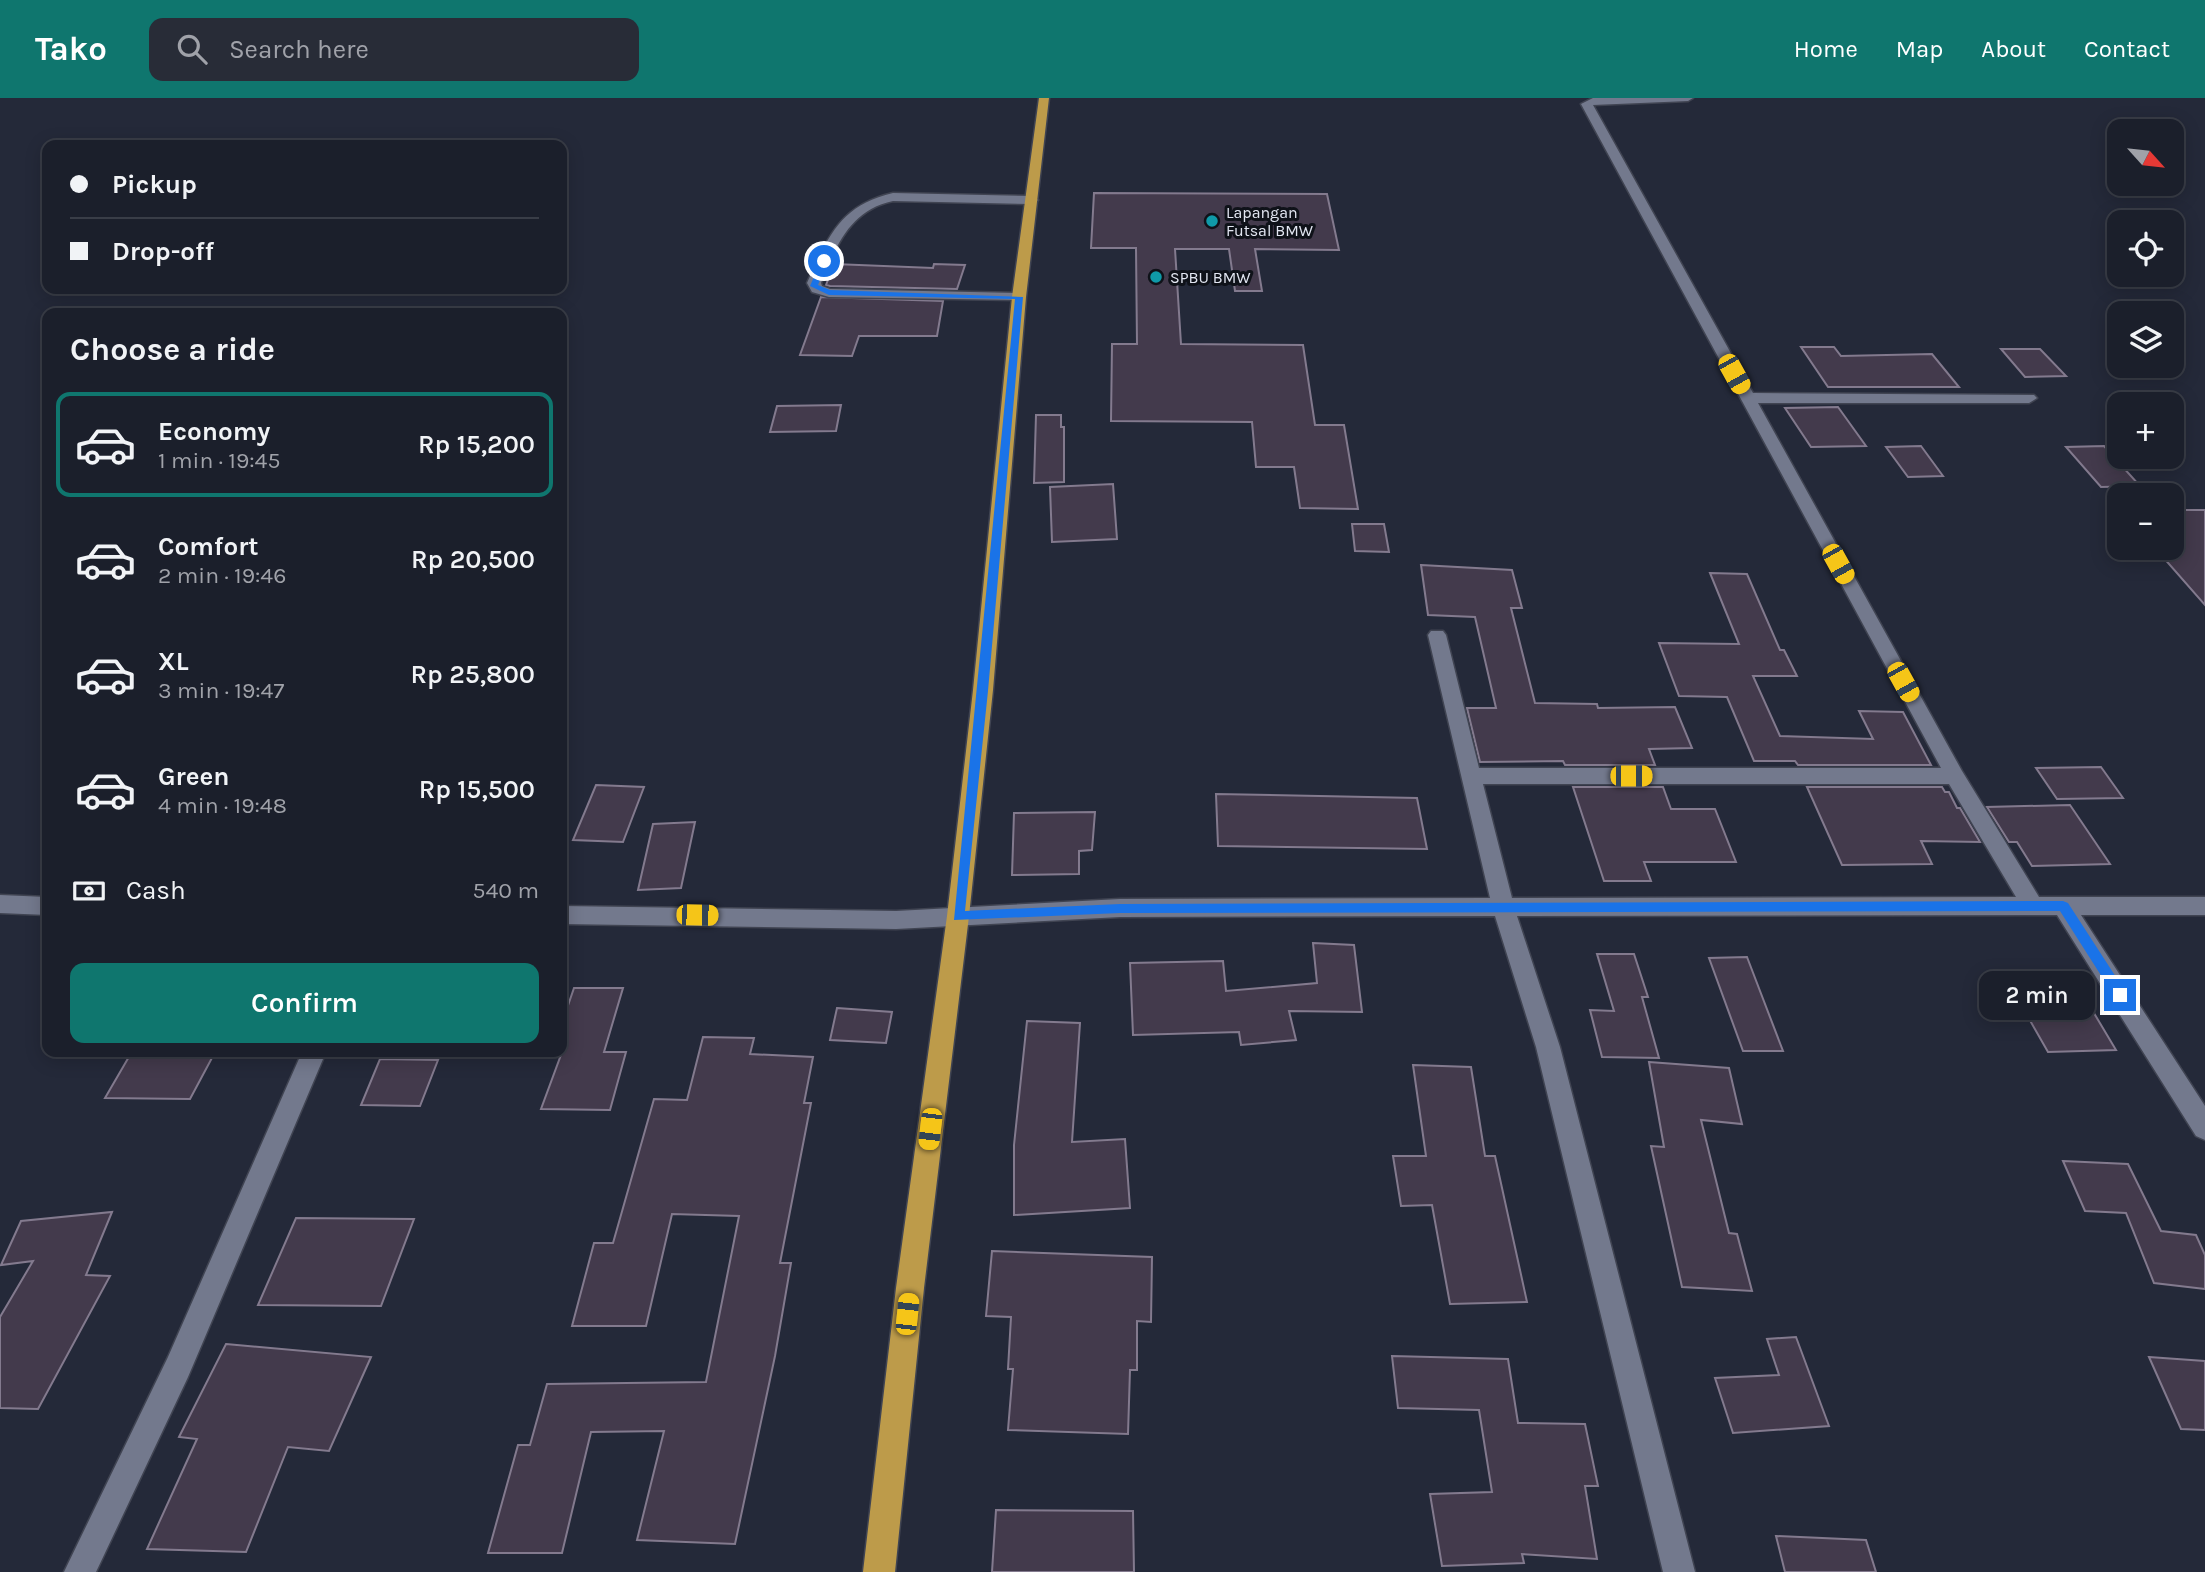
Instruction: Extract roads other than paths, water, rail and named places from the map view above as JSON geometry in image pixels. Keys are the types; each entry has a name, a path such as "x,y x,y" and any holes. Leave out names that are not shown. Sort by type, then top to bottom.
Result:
{"highway":[{"path":"878,1572 910,1288 958,916 983,691 1019,297 1044,98"}],"street":[{"path":"1688,98 1598,100 1587,104 1955,776 2033,906"},
{"path":"1019,297 829,293 817,289 814,283 845,222 878,199 901,197 1032,200"},
{"path":"1747,398 2029,398"},
{"path":"1437,635 1503,908 1548,1047 1679,1572"},
{"path":"1469,776 1955,776"},
{"path":"0,904 42,906"},
{"path":"2063,906 2205,1128"},
{"path":"567,915 896,920 1120,908 2205,906"},
{"path":"80,1572 178,1367 312,1057"}],"place":[{"name":"Lapangan Futsal BMW","path":"1212,221"},
{"name":"SPBU BMW","path":"1156,277"}]}
